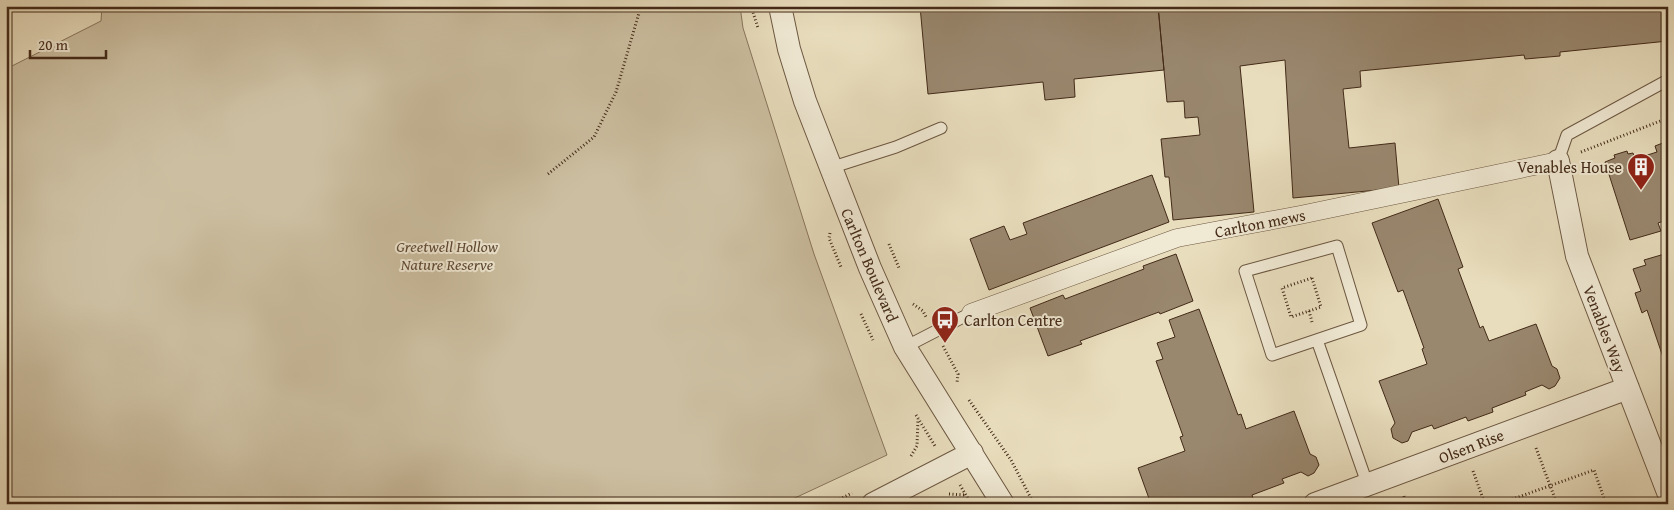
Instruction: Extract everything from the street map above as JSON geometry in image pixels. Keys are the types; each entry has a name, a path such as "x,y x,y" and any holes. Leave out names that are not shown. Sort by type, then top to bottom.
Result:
{"street":[{"name":"Carlton Boulevard","path":"780,6 789,49 805,101 870,268 905,348 1003,504"},
{"name":"Carlton mews","path":"971,313 1177,238 1300,215 1558,161"},
{"name":"Venables Way","path":"1558,161 1577,256 1668,492"},
{"name":"Olsen Rise","path":"1315,504 1368,486 1628,388"},
{"path":"873,504 972,453"}],"lane":[{"path":"1558,161 1567,135 1668,80"},
{"path":"830,168 896,148 941,128"},
{"path":"1337,246 1361,325 1317,340 1272,355 1245,271 1337,246"},
{"path":"905,348 971,313"},
{"path":"1317,340 1368,486"}],"path":[{"path":"548,174 594,137 616,92 641,6"},
{"path":"1558,161 1668,118"},
{"path":"886,236 900,270"},
{"path":"1312,278 1321,306 1291,317 1282,288 1312,278"},
{"path":"910,296 914,304 923,311 935,332 958,374 956,382 962,390"},
{"path":"967,398 1011,460 1034,504"},
{"path":"1527,425 1557,504"},
{"path":"1465,449 1485,504"},
{"path":"1499,504 1594,470 1606,504"},
{"path":"1564,504 1577,499 1579,504"}],"green space":[{"name":"Greetwell Hollow Nature Reserve","path":"102,6 740,6 743,28 814,254 887,455 782,504 6,504 6,69 101,21"}],"building":[{"path":"920,6 1158,6 1164,70 1074,79 1075,97 1045,100 1043,82 928,94"},
{"path":"1158,6 1668,6 1668,41 1560,52 1560,56 1525,59 1524,55 1360,71 1361,87 1343,89 1349,148 1395,143 1399,188 1293,198 1285,60 1240,66 1254,212 1173,220 1169,177 1165,177 1161,139 1200,135 1198,117 1185,118 1184,101 1167,102"},
{"name":"Venables House","path":"1668,141 1668,230 1664,221 1658,223 1661,231 1630,240 1605,162 1615,158 1614,155 1627,151 1628,154 1633,153 1635,159 1657,152 1655,146"},
{"path":"1152,175 1169,222 989,290 970,239 1004,226 1010,240 1027,234 1023,223"},
{"path":"1438,199 1463,267 1458,269 1480,328 1483,326 1489,341 1536,324 1552,366 1557,369 1560,378 1555,386 1549,389 1542,385 1525,392 1526,395 1492,408 1493,412 1468,421 1466,417 1434,429 1432,425 1412,432 1408,441 1402,443 1393,438 1391,429 1395,423 1379,381 1427,364 1422,349 1424,348 1403,290 1398,292 1372,223"},
{"path":"1668,253 1668,372 1647,310 1642,313 1635,293 1641,291 1633,269 1646,265 1644,260"},
{"path":"1176,254 1193,301 1080,341 1082,344 1048,356 1030,308 1063,295 1065,299 1144,269 1143,266"},
{"path":"1199,309 1238,415 1241,414 1246,429 1294,411 1310,454 1316,457 1319,465 1314,473 1308,476 1301,472 1282,479 1284,483 1252,495 1253,498 1237,504 1151,504 1138,468 1185,451 1180,437 1183,436 1156,361 1163,359 1157,343 1175,337 1169,320"}],"place":[{"name":"Venables House","path":"1641,191"},
{"name":"Carlton Centre","path":"945,344"}]}
